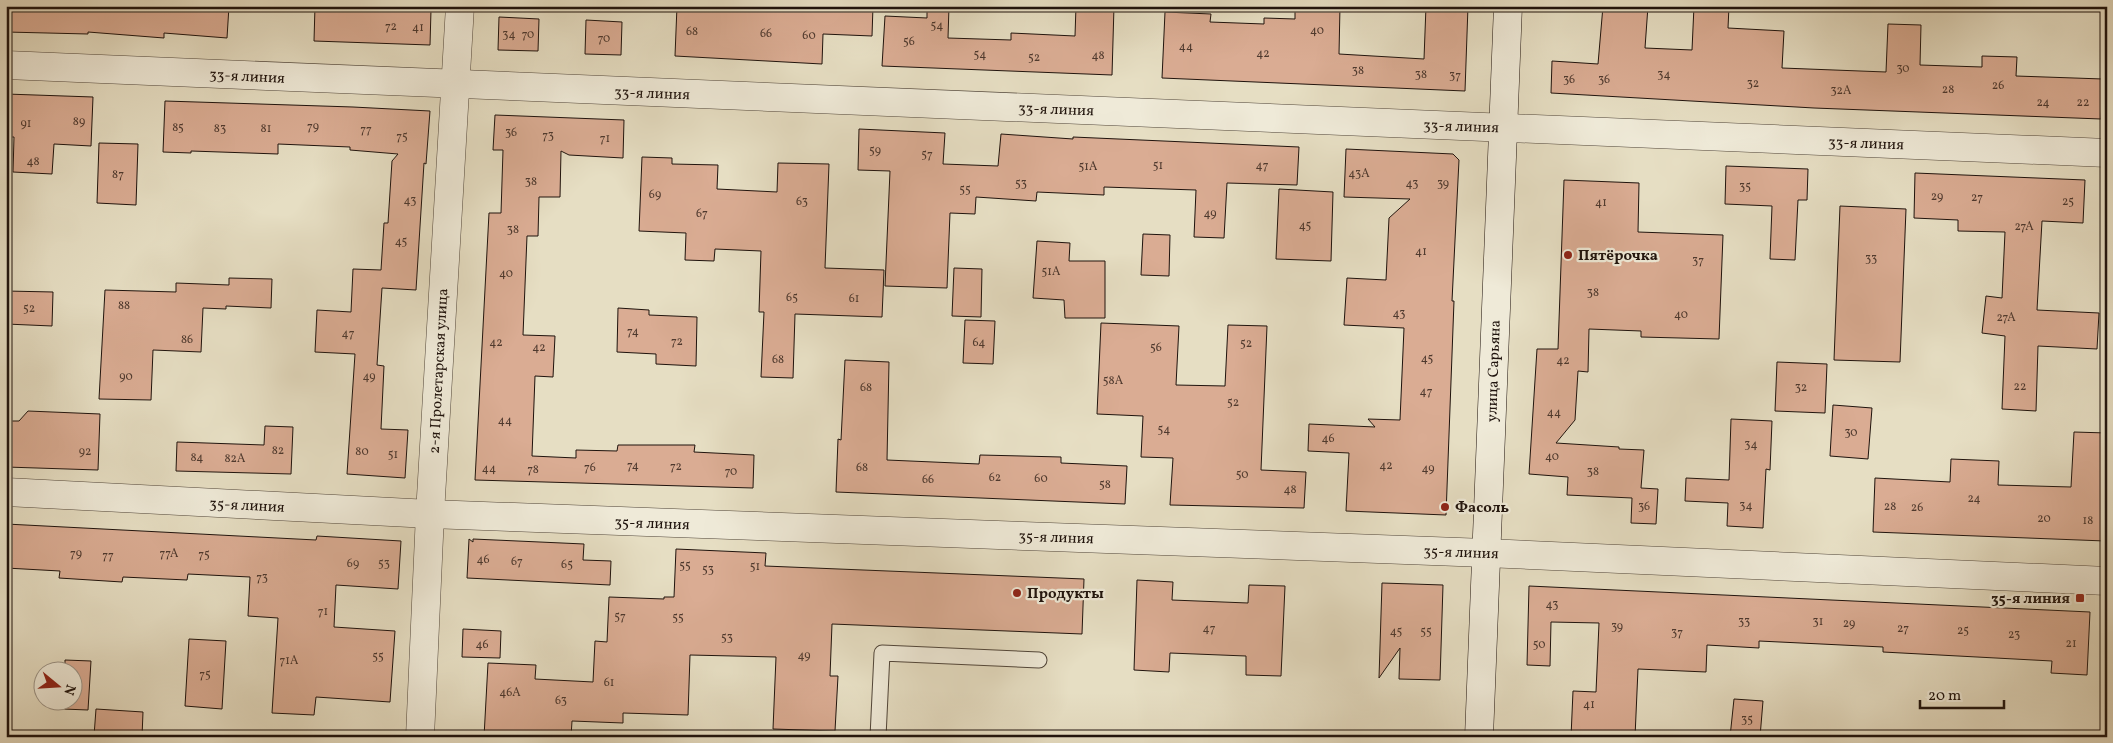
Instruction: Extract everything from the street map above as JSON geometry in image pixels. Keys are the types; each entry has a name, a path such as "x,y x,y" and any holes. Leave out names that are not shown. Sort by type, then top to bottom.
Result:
{"street":[{"name":"2-я Пролетарская улица","path":"420,737 430,514 460,6"},
{"name":"улица Сарьяна","path":"1479,737 1508,6"},
{"name":"33-я линия","path":"6,65 2107,153"},
{"name":"35-я линия","path":"6,492 430,514 1486,553 2107,581"}],"lane":[{"path":"878,737 882,653 1039,660"}],"building":[{"path":"6,6 229,6 227,38 164,33 164,38 88,32 88,34 6,32"},
{"path":"315,6 376,6 379,8 431,10 430,45 314,41"},
{"path":"677,6 841,9 841,6 873,6 872,36 823,34 822,64 675,56"},
{"path":"927,6 949,6 948,38 1011,40 1011,33 1075,36 1076,6 1114,6 1112,75 882,66 885,16 927,18"},
{"path":"1295,6 1340,6 1339,54 1424,59 1426,6 1468,6 1465,91 1162,78 1165,12 1211,14 1210,22 1264,24 1264,18 1295,19"},
{"path":"1603,6 1648,6 1645,48 1692,50 1694,6 1729,6 1728,28 1784,31 1782,68 1886,72 1888,24 1921,25 1920,65 1982,67 1982,56 2017,57 2016,76 2103,79 2101,119 1814,108 1551,93 1552,61 1598,64"},
{"path":"499,17 539,19 538,51 498,50"},
{"path":"586,20 622,22 621,55 585,54"},
{"path":"6,94 93,97 91,146 54,144 52,174 13,172 14,137 6,137"},
{"path":"165,101 430,111 426,164 424,163 416,290 382,288 377,365 384,366 381,429 408,430 405,478 347,474 355,354 315,352 317,310 351,312 353,269 381,270 384,223 388,223 392,161 398,154 350,150 350,147 278,144 278,154 163,152"},
{"path":"495,115 624,120 623,158 569,155 561,151 560,197 539,197 538,236 527,236 523,335 555,336 553,377 535,376 532,456 576,458 576,450 617,451 618,445 695,445 694,452 754,455 753,488 475,480 489,213 501,213 503,150 493,150"},
{"path":"859,129 945,133 943,164 998,166 1001,134 1073,139 1073,137 1299,147 1297,185 1227,183 1224,238 1194,237 1196,190 1104,187 1104,195 1037,192 1036,201 976,197 975,214 950,213 947,288 885,286 890,171 858,170"},
{"path":"99,143 138,144 136,205 97,203"},
{"path":"1346,149 1453,154 1459,160 1452,301 1454,301 1446,515 1346,511 1349,453 1308,451 1309,424 1375,427 1368,419 1400,420 1404,328 1344,325 1347,278 1386,280 1389,218 1410,199 1344,197"},
{"path":"642,157 672,158 672,164 718,165 717,189 777,192 778,163 829,164 825,268 884,270 882,317 795,314 793,378 761,377 764,312 759,312 761,251 715,249 714,261 685,260 686,233 639,231"},
{"path":"1726,166 1808,169 1807,200 1798,200 1795,260 1770,259 1772,206 1725,204"},
{"path":"1915,173 2085,180 2083,223 2042,221 2037,310 2099,313 2097,349 2038,346 2036,411 2002,409 2005,336 1982,333 1986,296 2002,298 2005,232 1958,231 1958,220 1914,218"},
{"path":"1564,180 1639,183 1638,232 1723,235 1719,339 1641,337 1641,331 1589,329 1588,372 1578,371 1575,420 1556,443 1644,450 1641,488 1658,489 1656,524 1631,523 1632,498 1567,495 1568,477 1529,474 1537,349 1558,349"},
{"path":"1279,189 1333,192 1331,261 1276,259"},
{"path":"1840,206 1906,209 1900,362 1834,360"},
{"path":"1143,234 1170,235 1169,276 1141,275"},
{"path":"1037,241 1070,243 1069,261 1105,261 1105,318 1065,318 1064,300 1033,298"},
{"path":"954,268 982,269 981,317 952,316"},
{"path":"229,278 272,279 271,308 226,306 226,309 203,308 201,352 153,350 151,400 99,399 105,290 176,292 176,283 229,285"},
{"path":"6,291 53,292 52,326 6,324"},
{"path":"618,308 649,310 649,315 697,317 696,366 656,364 656,354 617,352"},
{"path":"965,320 995,321 993,364 963,363"},
{"path":"1101,323 1179,326 1176,385 1225,386 1228,325 1267,326 1261,470 1306,472 1304,508 1170,505 1173,458 1141,457 1143,416 1097,414"},
{"path":"845,360 889,362 887,460 979,464 980,455 1022,456 1061,457 1061,463 1127,466 1125,504 836,492 838,439 841,440"},
{"path":"1777,362 1827,364 1825,413 1775,411"},
{"path":"1833,405 1872,408 1868,459 1830,456"},
{"path":"28,411 100,414 98,470 6,467 6,421 19,421"},
{"path":"1731,419 1772,421 1770,470 1766,469 1763,528 1727,526 1728,503 1685,501 1686,478 1729,480"},
{"path":"265,426 293,427 291,474 176,471 177,442 264,445"},
{"path":"2074,432 2107,433 2103,500 2106,500 2105,541 1873,532 1875,478 1950,482 1951,459 1999,461 1998,485 2071,487"},
{"path":"6,524 316,540 317,536 401,541 398,589 336,585 334,627 395,631 390,702 316,697 314,715 272,713 278,618 248,616 250,577 188,574 187,580 123,577 122,582 59,578 60,571 6,568"},
{"path":"469,539 473,542 473,539 584,544 583,560 611,561 610,585 467,578"},
{"path":"676,549 766,553 765,566 1084,579 1082,634 832,624 830,676 838,676 835,731 773,729 776,657 690,655 688,715 623,713 623,723 572,721 571,737 484,737 488,663 536,665 535,679 593,682 595,641 607,642 609,597 664,599 664,597 674,597"},
{"path":"1137,580 1173,582 1172,600 1248,603 1249,585 1285,586 1281,676 1246,675 1246,656 1170,653 1169,672 1134,670"},
{"path":"1382,583 1443,585 1440,680 1399,679 1400,648 1379,678"},
{"path":"1529,586 2090,612 2087,675 2051,673 2052,661 1883,652 1883,647 1759,641 1759,648 1707,645 1706,672 1638,669 1635,737 1571,737 1573,691 1596,692 1599,623 1551,622 1550,666 1527,665"},
{"path":"463,629 501,631 500,658 462,657"},
{"path":"189,639 226,641 222,709 185,706"},
{"path":"82,661 91,661 88,710 82,710"},
{"path":"1734,699 1763,701 1760,737 1730,737"},
{"path":"96,709 143,712 142,737 94,736"}],"place":[{"name":"Пятёрочка","path":"1568,255"},
{"name":"Фасоль","path":"1445,507"},
{"name":"Продукты","path":"1017,593"},
{"name":"35-я линия","path":"2080,598"}]}
